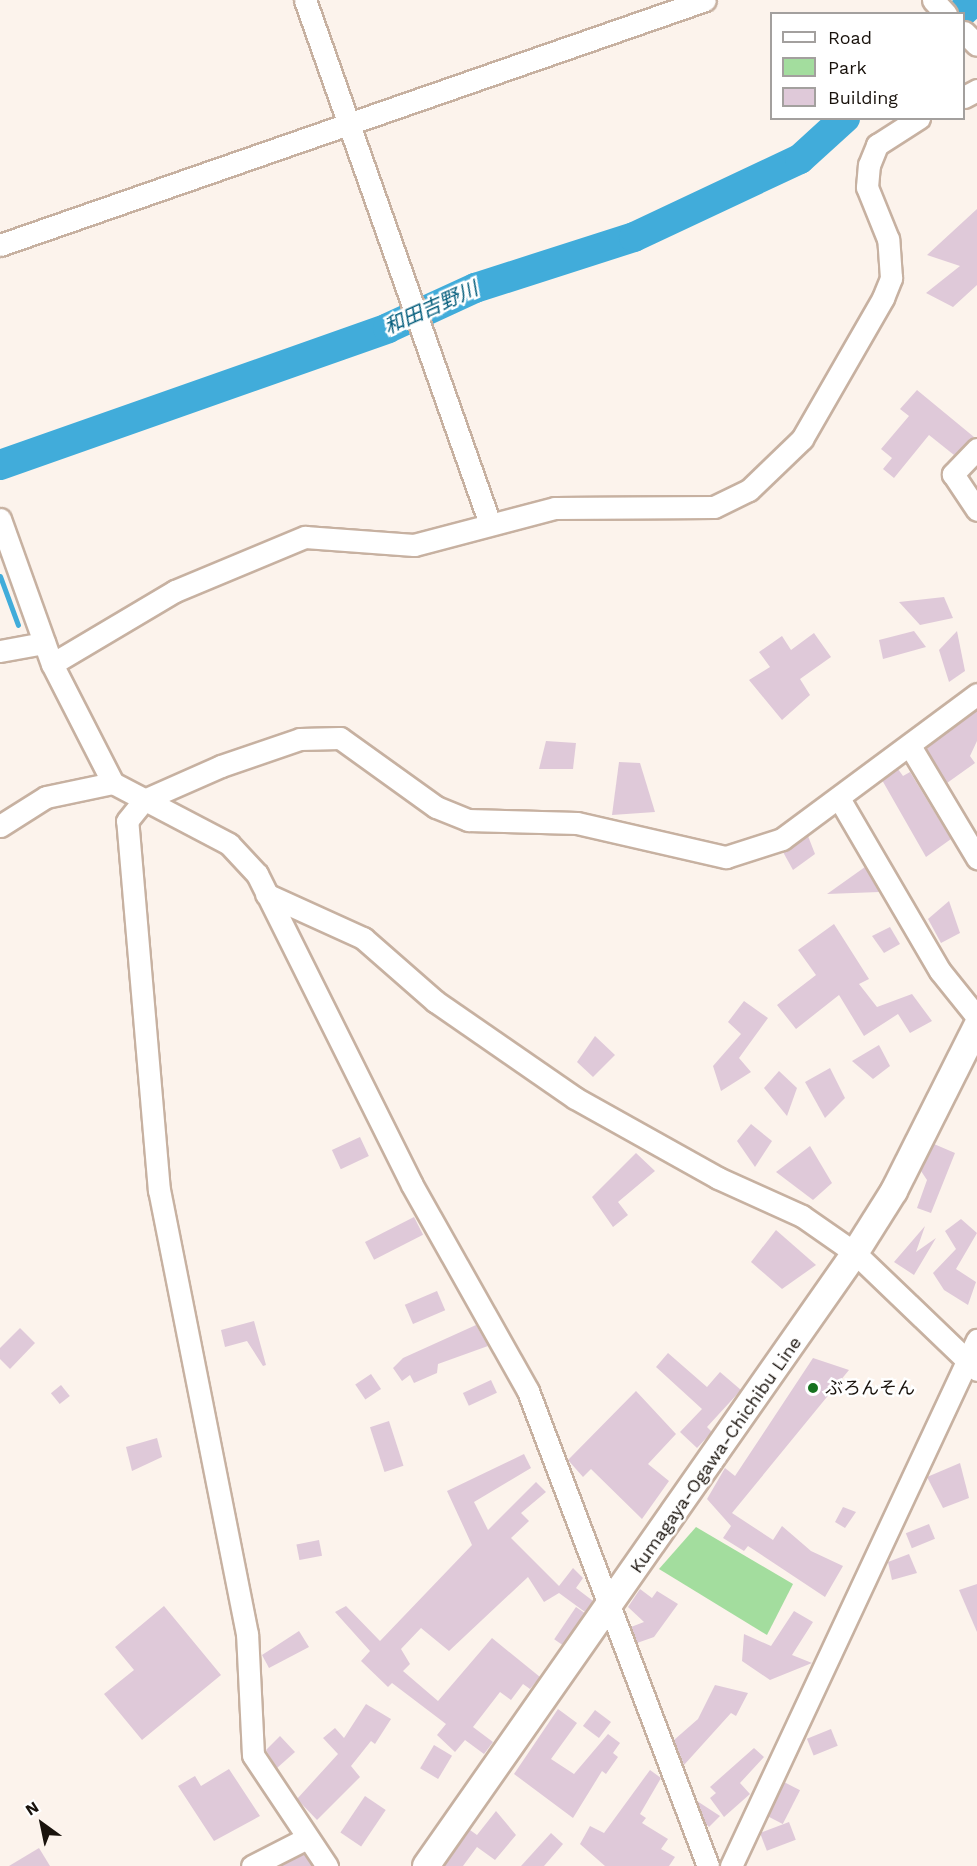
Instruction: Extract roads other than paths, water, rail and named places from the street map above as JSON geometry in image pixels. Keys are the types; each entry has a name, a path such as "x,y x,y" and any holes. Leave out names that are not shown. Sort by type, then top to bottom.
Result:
{"main road":[{"name":"Kumagaya-Ogawa-Chichibu Line","path":"426,1866 610,1609 855,1253 899,1182 977,1026"}],"street":[{"path":"305,0 422,337 489,521"},
{"path":"0,245 705,0"},
{"path":"52,664 175,591 305,537 414,545 489,521 555,508 714,507 749,490 802,439 884,298 891,278 888,239 867,187 869,165 877,145 916,120"},
{"path":"977,449 953,474 977,510"},
{"path":"0,519 52,664 113,783 229,844 266,894 412,1185 528,1391 708,1866"},
{"path":"0,651 44,643"},
{"path":"327,1866 253,1755 247,1634 159,1191 127,821 144,800 300,740 340,738 436,807 468,820 577,823 726,857 782,839 840,800 977,694"},
{"path":"910,746 977,858"},
{"path":"0,826 46,797 113,783"},
{"path":"840,800 940,971 977,1017"},
{"path":"266,894 363,938 435,1001 575,1098 718,1178 802,1216 855,1253 973,1365"},
{"path":"731,1866 973,1365 977,1340"},
{"path":"252,1866 307,1838"}],"waterway":[{"name":"和田吉野川","path":"962,12 975,0"},
{"name":"和田吉野川","path":"0,465 388,328 475,288 634,237 800,159 843,120"},
{"path":"0,576 18,625"}],"place":[{"name":"ぶろんそん","path":"813,1388"}]}
